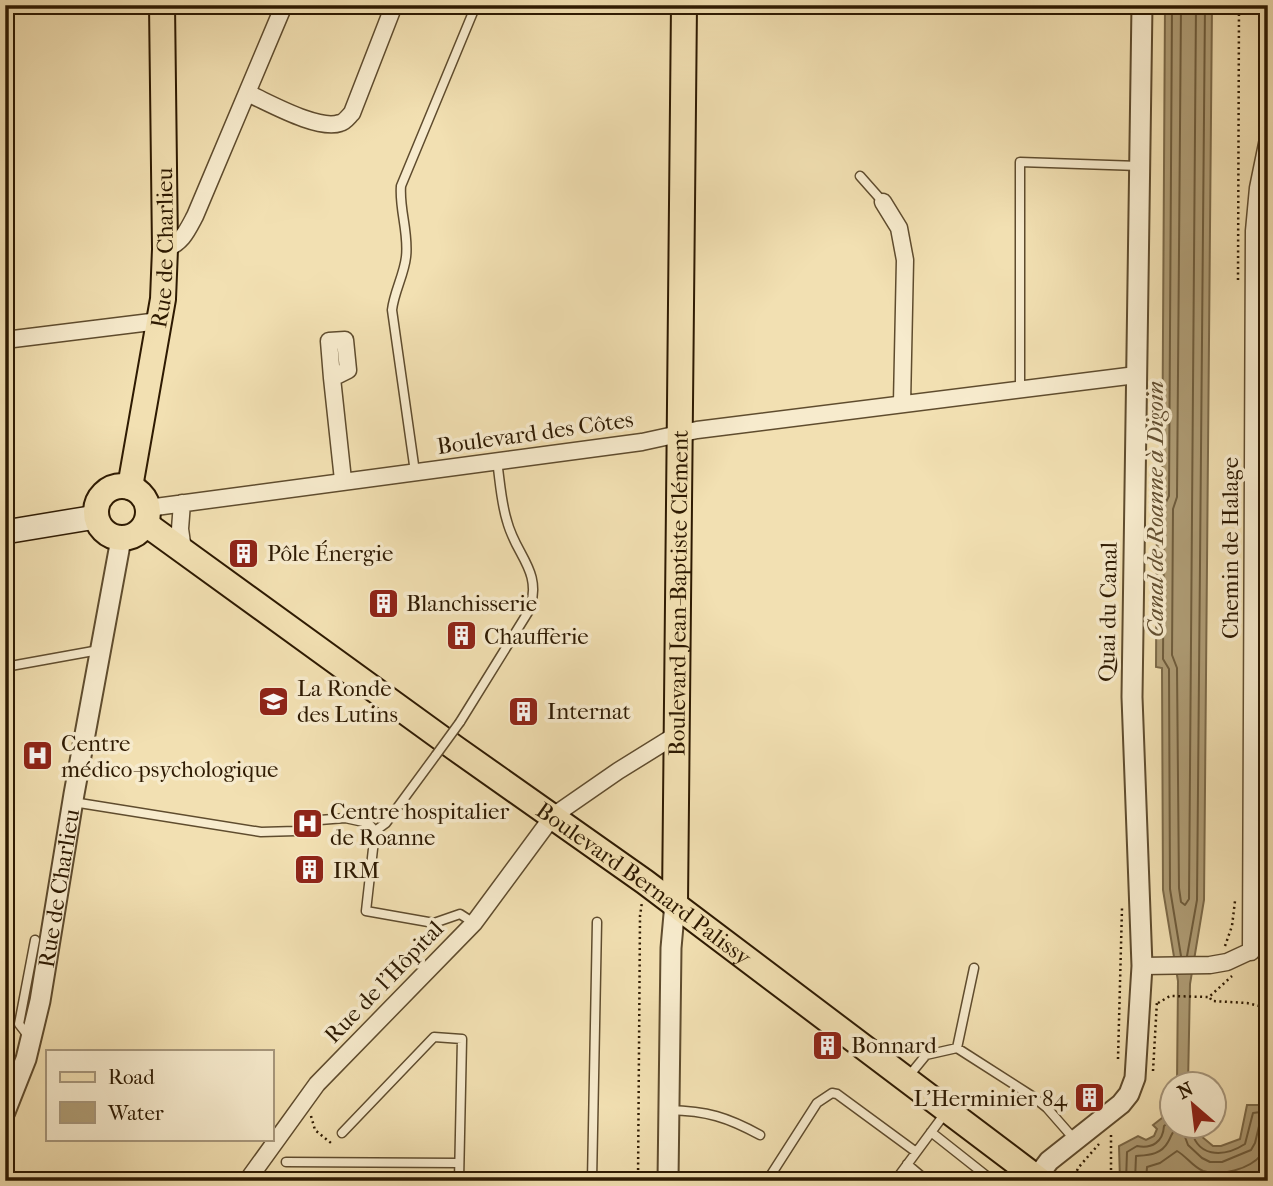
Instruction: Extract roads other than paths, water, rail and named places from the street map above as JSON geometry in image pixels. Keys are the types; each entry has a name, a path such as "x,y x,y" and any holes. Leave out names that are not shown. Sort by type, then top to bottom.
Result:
{"main road":[{"name":"Rue de Charlieu","path":"130,487 163,299 165,249 162,5"},
{"name":"Boulevard Jean-Baptiste Clément","path":"674,903 684,5"},
{"path":"121,486 130,487 142,495 147,516 136,535 121,538 102,529 96,516 99,499 105,492 121,486"},
{"path":"5,532 96,516"},
{"name":"Boulevard Bernard Palissy","path":"147,516 183,550 674,903 1037,1179"}],"street":[{"path":"165,249 174,246 184,236 284,5"},
{"path":"247,93 313,122 330,125 342,123 352,113 394,5"},
{"name":"Quai du Canal","path":"1037,1179 1049,1161 1121,1104 1132,1086 1152,966 1132,697 1142,5"},
{"name":"Chemin de Halage","path":"1251,952 1254,231 1258,188 1267,144"},
{"path":"883,202 899,228 905,260 902,403"},
{"path":"5,340 159,321"},
{"name":"Boulevard des Côtes","path":"147,516 183,503 497,461 679,435 697,430 1136,375"},
{"path":"332,378 342,481"},
{"path":"183,503 180,529 183,550"},
{"name":"Rue de Charlieu","path":"5,1112 31,1040 40,1001 121,538"},
{"name":"Rue de l'Hôpital","path":"247,1181 317,1084 474,923 554,816 676,735"},
{"name":"Boulevard Jean-Baptiste Clément","path":"668,1181 674,903"},
{"path":"1152,966 1227,962 1268,943"}],"lane":[{"path":"415,472 392,310 407,254 401,186 476,5"},
{"path":"1020,389 1020,162 1139,166"},
{"path":"860,176 883,202"},
{"path":"474,923 460,914 434,923 366,911 375,831 386,823 460,722 530,609 534,594 530,571 507,522 497,461"},
{"path":"5,667 101,649"},
{"path":"73,802 261,832 296,831 320,820 345,818 368,823 375,831"},
{"path":"592,1181 597,922"},
{"path":"31,1040 19,1024 35,940"},
{"path":"957,1048 975,968"},
{"path":"342,1133 434,1037 462,1039 459,1181"},
{"path":"906,1079 926,1055 957,1048 1032,1096 1047,1108 1075,1140"},
{"path":"767,1181 817,1103 832,1093 916,1152"},
{"path":"895,1181 948,1109"},
{"path":"669,1110 695,1110 723,1116 760,1135"},
{"path":"931,1132 993,1181"},
{"path":"286,1162 460,1163"},
{"path":"907,1164 927,1181"}],"water":[{"path":"1165,5 1212,5 1204,900 1190,984 1188,1070 1177,1070 1178,981 1163,890 1162,668 1156,667 1157,500 1162,497"},
{"path":"1247,1105 1268,1105 1268,1181 1120,1181 1119,1146 1138,1136 1146,1140 1154,1136 1157,1129 1153,1125 1158,1121 1158,1140 1206,1140 1213,1146 1221,1146 1240,1139"}],"place":[{"name":"Pôle Énergie","path":"244,553"},
{"name":"Blanchisserie","path":"383,603"},
{"name":"Chaufferie","path":"461,636"},
{"name":"La Ronde des Lutins","path":"274,701"},
{"name":"Internat","path":"524,711"},
{"name":"Centre médico-psychologique","path":"38,756"},
{"name":"Centre hospitalier de Roanne","path":"307,824"},
{"name":"IRM","path":"310,870"},
{"name":"Bonnard","path":"828,1045"},
{"name":"L'Herminier 84","path":"1090,1098"}],"water label":[{"name":"Canal de Roanne à Digoin","path":"1155,509"}]}
